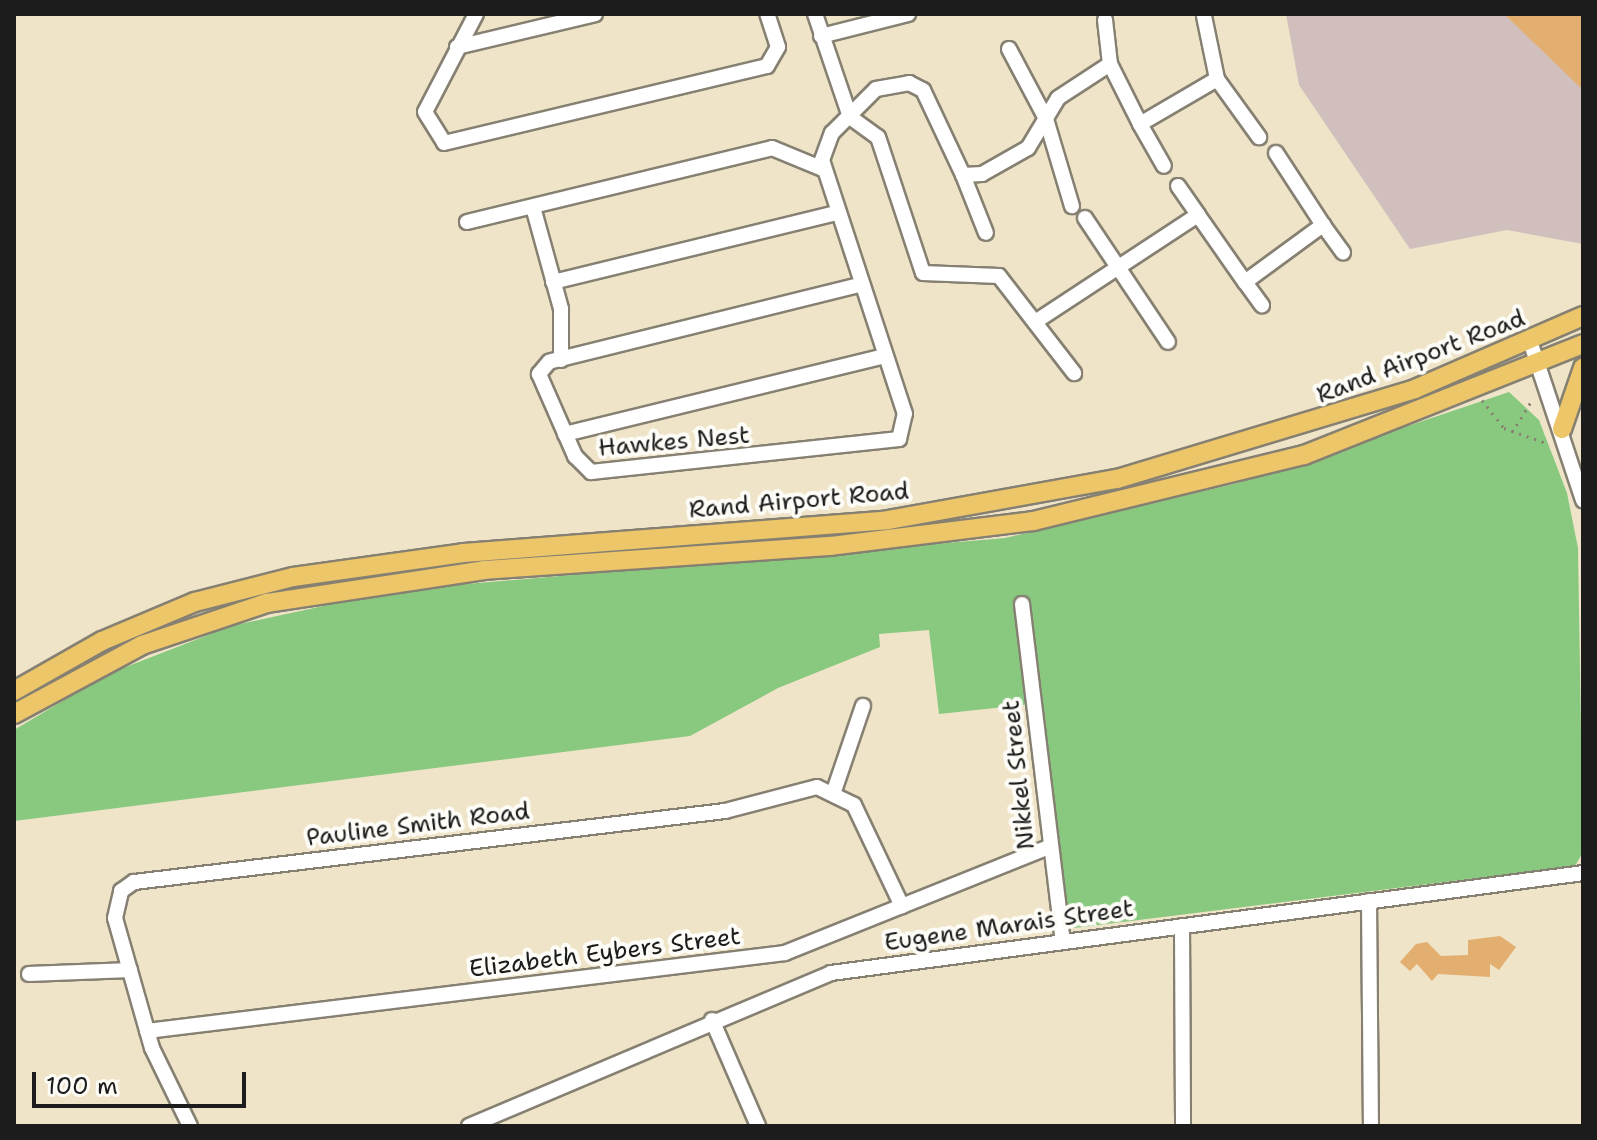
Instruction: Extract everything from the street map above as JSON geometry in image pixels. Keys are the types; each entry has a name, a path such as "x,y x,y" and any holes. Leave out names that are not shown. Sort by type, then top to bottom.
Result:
{"main road":[{"name":"Rand Airport Road","path":"14,691 102,641 237,589 387,561 888,520 1035,496 1264,440 1530,341 1583,316"},
{"name":"Rand Airport Road","path":"14,714 142,645 267,603 484,570 830,546 1033,521 1304,455 1475,392 1583,344"},
{"path":"1565,437 1583,368"}],"street":[{"path":"476,14 425,112 444,143 767,66 778,47 767,14"},
{"path":"457,47 595,14"},
{"path":"815,14 850,117 878,137 923,273 999,276 1074,373"},
{"path":"821,36 908,14"},
{"path":"1204,16 1217,79 1259,137"},
{"path":"1105,20 1110,64 1164,166"},
{"path":"1009,49 1046,119 1072,206"},
{"path":"963,175 982,174 1028,148 1058,98 1110,64"},
{"path":"1140,124 1217,79"},
{"path":"467,222 772,148 823,169 824,145 876,89 909,83 923,90 986,233"},
{"path":"1276,153 1343,253"},
{"name":"Hawkes Nest","path":"561,360 539,374 565,434 591,472 888,442 906,423 823,169"},
{"path":"1178,186 1262,305"},
{"path":"533,207 553,282 561,360 859,285"},
{"path":"553,282 836,213"},
{"path":"1035,322 1112,265 1198,215"},
{"path":"1085,218 1112,265 1168,342"},
{"path":"1245,282 1323,225"},
{"path":"1530,341 1565,437 1583,500"},
{"path":"565,434 884,356"},
{"name":"Nikkel Street","path":"1022,604 1049,847 1063,941"},
{"path":"863,706 834,791 861,815 902,906"},
{"name":"Pauline Smith Road","path":"190,1126 147,1031 115,904 123,888 144,879 725,811 802,788 834,791"},
{"name":"Elizabeth Eybers Street","path":"147,1031 768,956 1049,847"},
{"name":"Eugene Marais Street","path":"469,1126 712,1020 831,973 1583,873"},
{"path":"1369,901 1371,1126"},
{"path":"1182,926 1183,1126"},
{"path":"29,974 130,970"},
{"path":"712,1020 758,1126"}],"path":[{"path":"1475,392 1512,432 1565,437"},
{"path":"1512,432 1534,395 1543,403"}],"shaded area":[{"path":"1286,14 1583,14 1583,244 1507,230 1410,249 1299,85"}],"green space":[{"path":"1509,392 1539,420 1567,493 1578,548 1583,852 1575,866 1074,928 1064,904 1041,703 939,714 929,630 879,634 880,647 778,688 690,736 14,821 14,730 108,674 231,626 397,590 1005,538 1238,483"}],"building":[{"path":"1504,14 1583,14 1583,90"},
{"path":"1500,936 1516,947 1499,970 1490,964 1490,977 1438,974 1432,981 1417,964 1410,971 1400,962 1416,944 1427,942 1441,956 1468,955 1468,940"}]}
